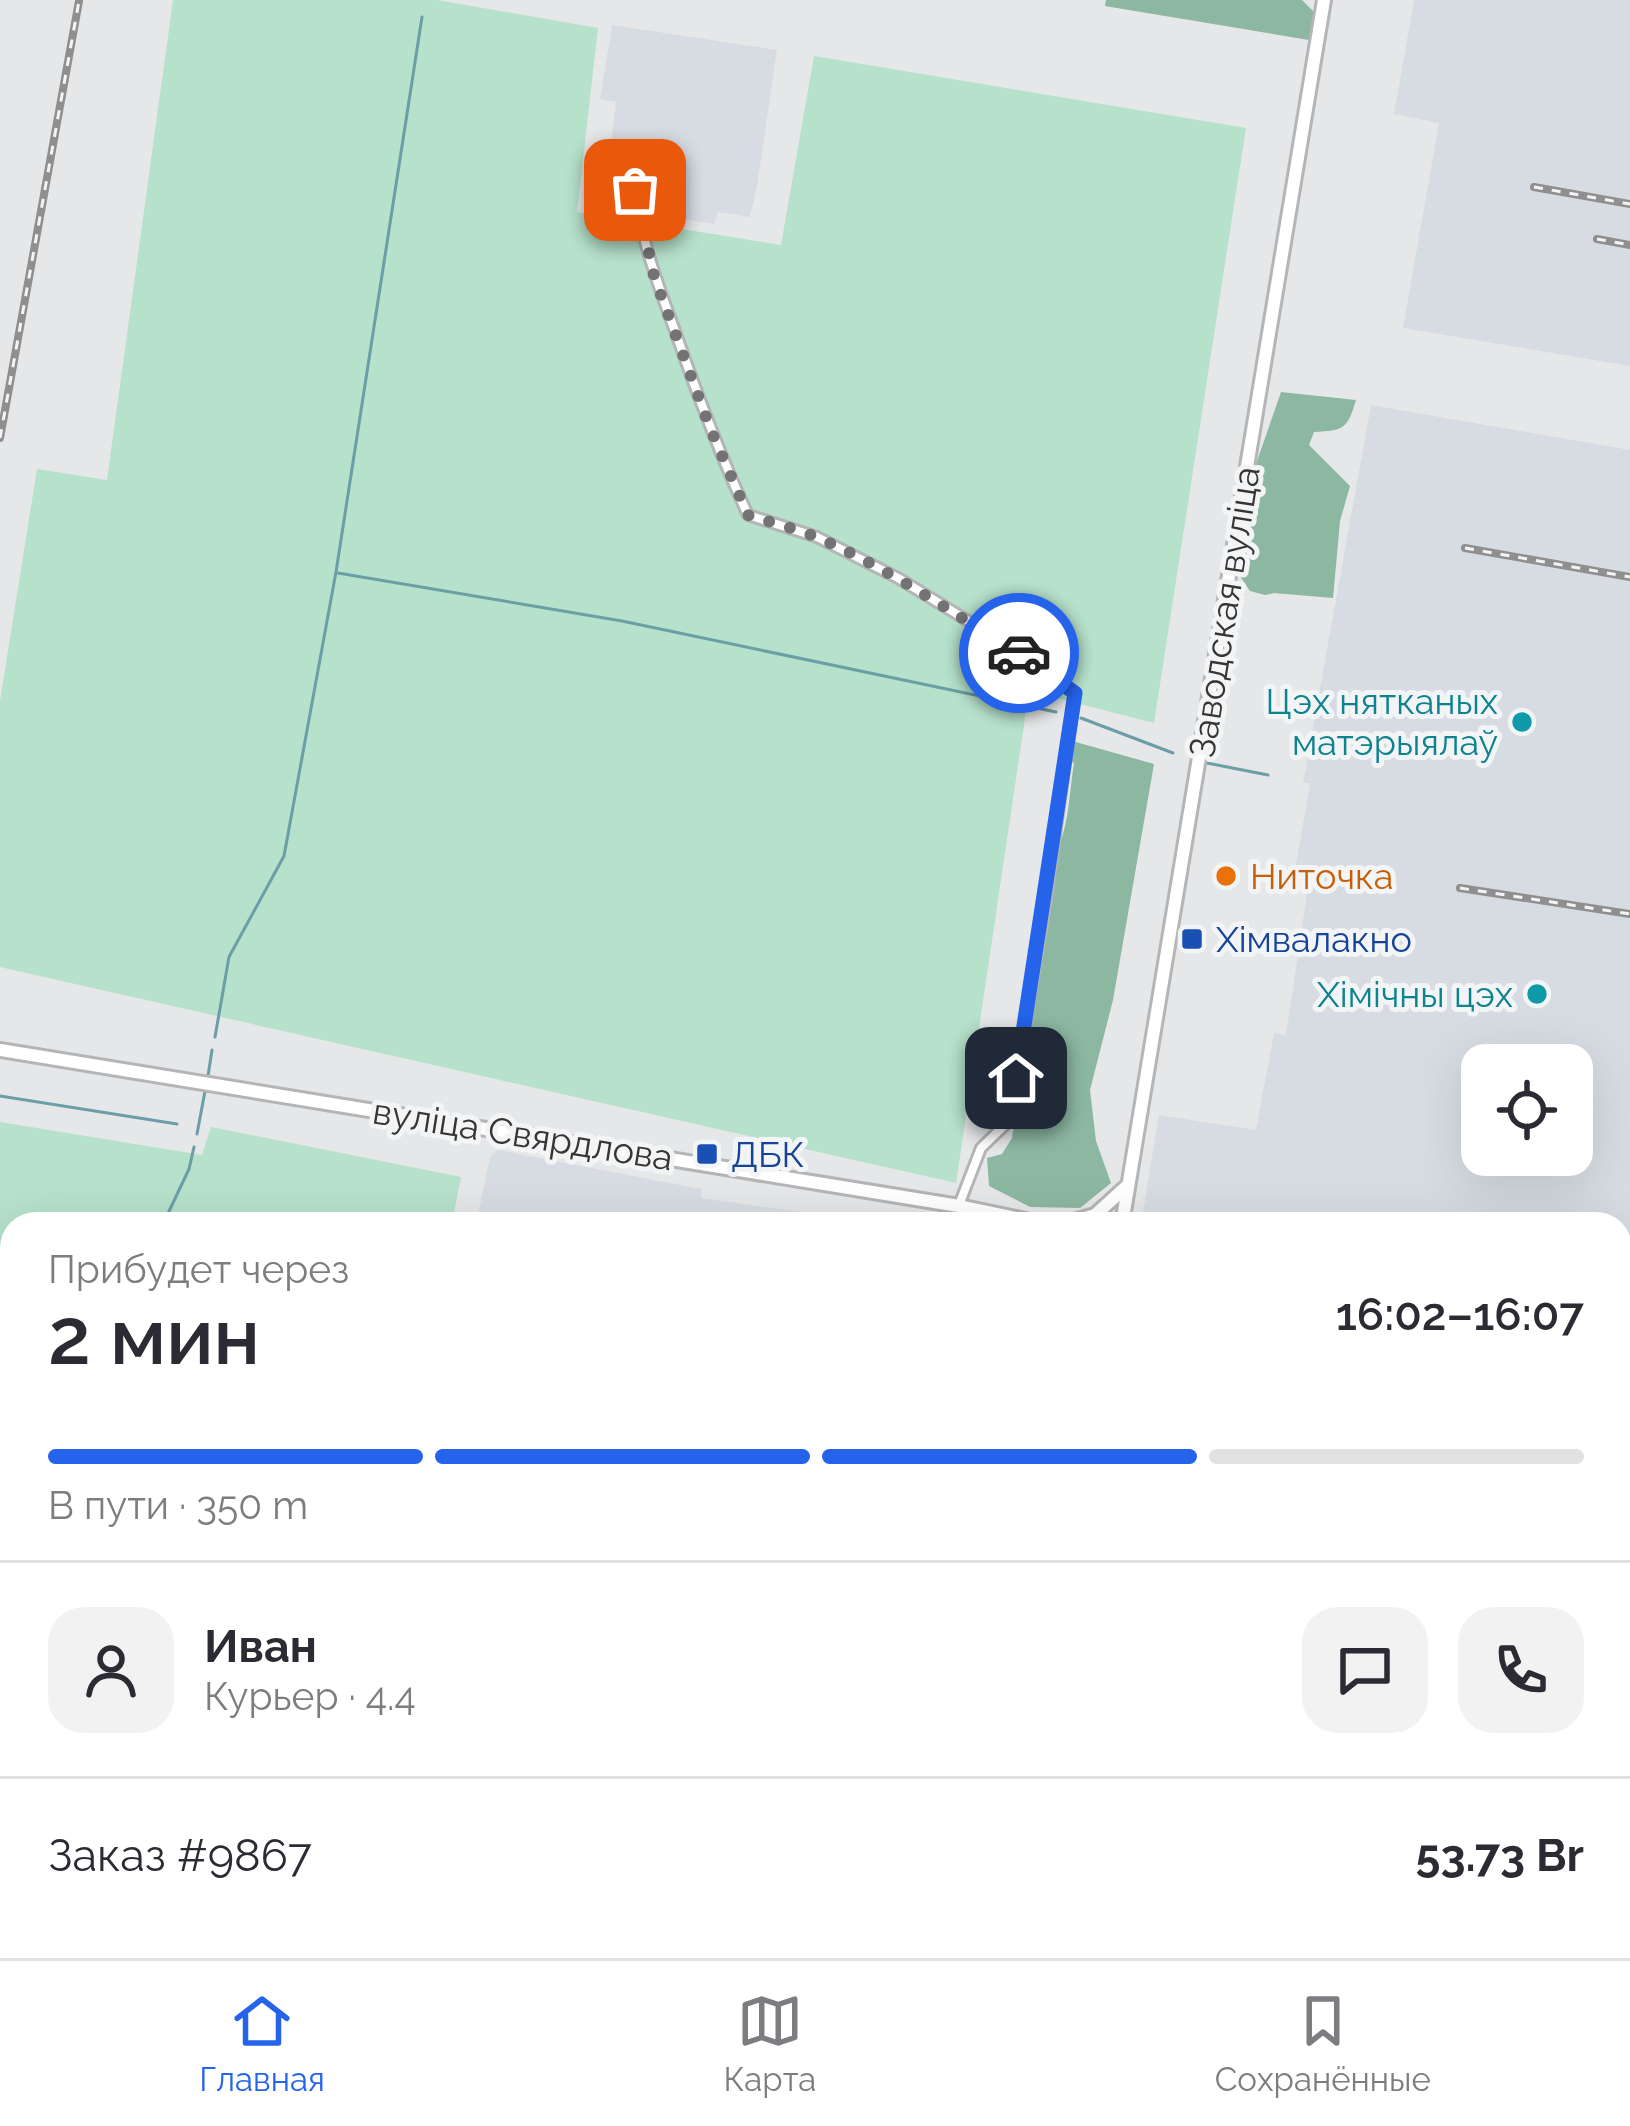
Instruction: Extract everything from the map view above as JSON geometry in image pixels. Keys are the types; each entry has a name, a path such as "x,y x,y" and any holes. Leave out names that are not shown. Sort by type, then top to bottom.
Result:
{"main road":[{"name":"Заводская вуліца","path":"1124,1212 1324,0"},
{"name":"вуліца Свярдлова","path":"0,1050 987,1212"},
{"path":"1099,1212 1130,1182"}],"street":[{"path":"638,167 635,190 654,276 748,515 817,537 898,578 1024,655 1075,693 1010,1121 980,1148 959,1206"}],"shaded area":[{"path":"1414,0 1630,0 1630,366 1403,328 1439,123 1394,114"},
{"path":"612,25 777,50 750,217 718,212 714,224 664,216 670,194 648,189 652,164 609,159 616,102 600,99"},
{"path":"1371,405 1630,450 1630,1212 1143,1212 1159,1115 1256,1130 1274,1033 1286,1035 1310,873 1295,870 1310,783 1303,783"},
{"path":"498,1150 701,1189 701,1198 800,1212 479,1212 490,1157"}],"green space":[{"path":"173,0 437,0 598,28 577,212 781,245 814,56 1246,128 1154,723 1029,691 956,1183 0,967 0,701 37,469 107,480"},
{"path":"1106,0 1302,0 1314,12 1309,40 1105,6"},
{"path":"1281,392 1356,400 1343,427 1314,432 1309,445 1350,486 1340,521 1333,598 1265,595 1250,591 1240,576 1255,467"},
{"path":"1065,739 1154,764 1113,1000 1090,1090 1096,1141 1111,1183 1080,1208 1030,1207 989,1186 987,1158 1002,1154 1012,1138 1044,932 1050,862 1065,828 1069,801 1074,763 1059,756"},
{"path":"0,1122 202,1155 211,1127 461,1177 454,1212 0,1212"}],"waterway":[{"path":"215,1037 229,957 284,856 336,572 422,17"},
{"path":"338,573 622,621 1056,712"},
{"path":"1081,718 1173,753"},
{"path":"1207,763 1268,775"},
{"path":"208,1076 212,1050"},
{"path":"197,1134 205,1091"},
{"path":"0,1096 177,1124"},
{"path":"169,1212 194,1147"}],"railway":[{"path":"0,438 79,1"},
{"path":"1534,187 1630,204"},
{"path":"1597,239 1630,245"},
{"path":"1465,548 1630,577"},
{"path":"1460,888 1630,914"}],"way so far":[{"path":"635,190 654,276 748,515 817,537 898,578 1019,653"}],"place":[{"name":"Цэх нятканых матэрыялаў","path":"1522,722"},
{"name":"Ниточка","path":"1226,876"},
{"name":"Хімвалакно","path":"1192,939"},
{"name":"Хімічны цэх","path":"1537,994"},
{"name":"ДБК","path":"707,1154"}],"route":[{"path":"1016,1078 1075,693 1019,653"}]}
